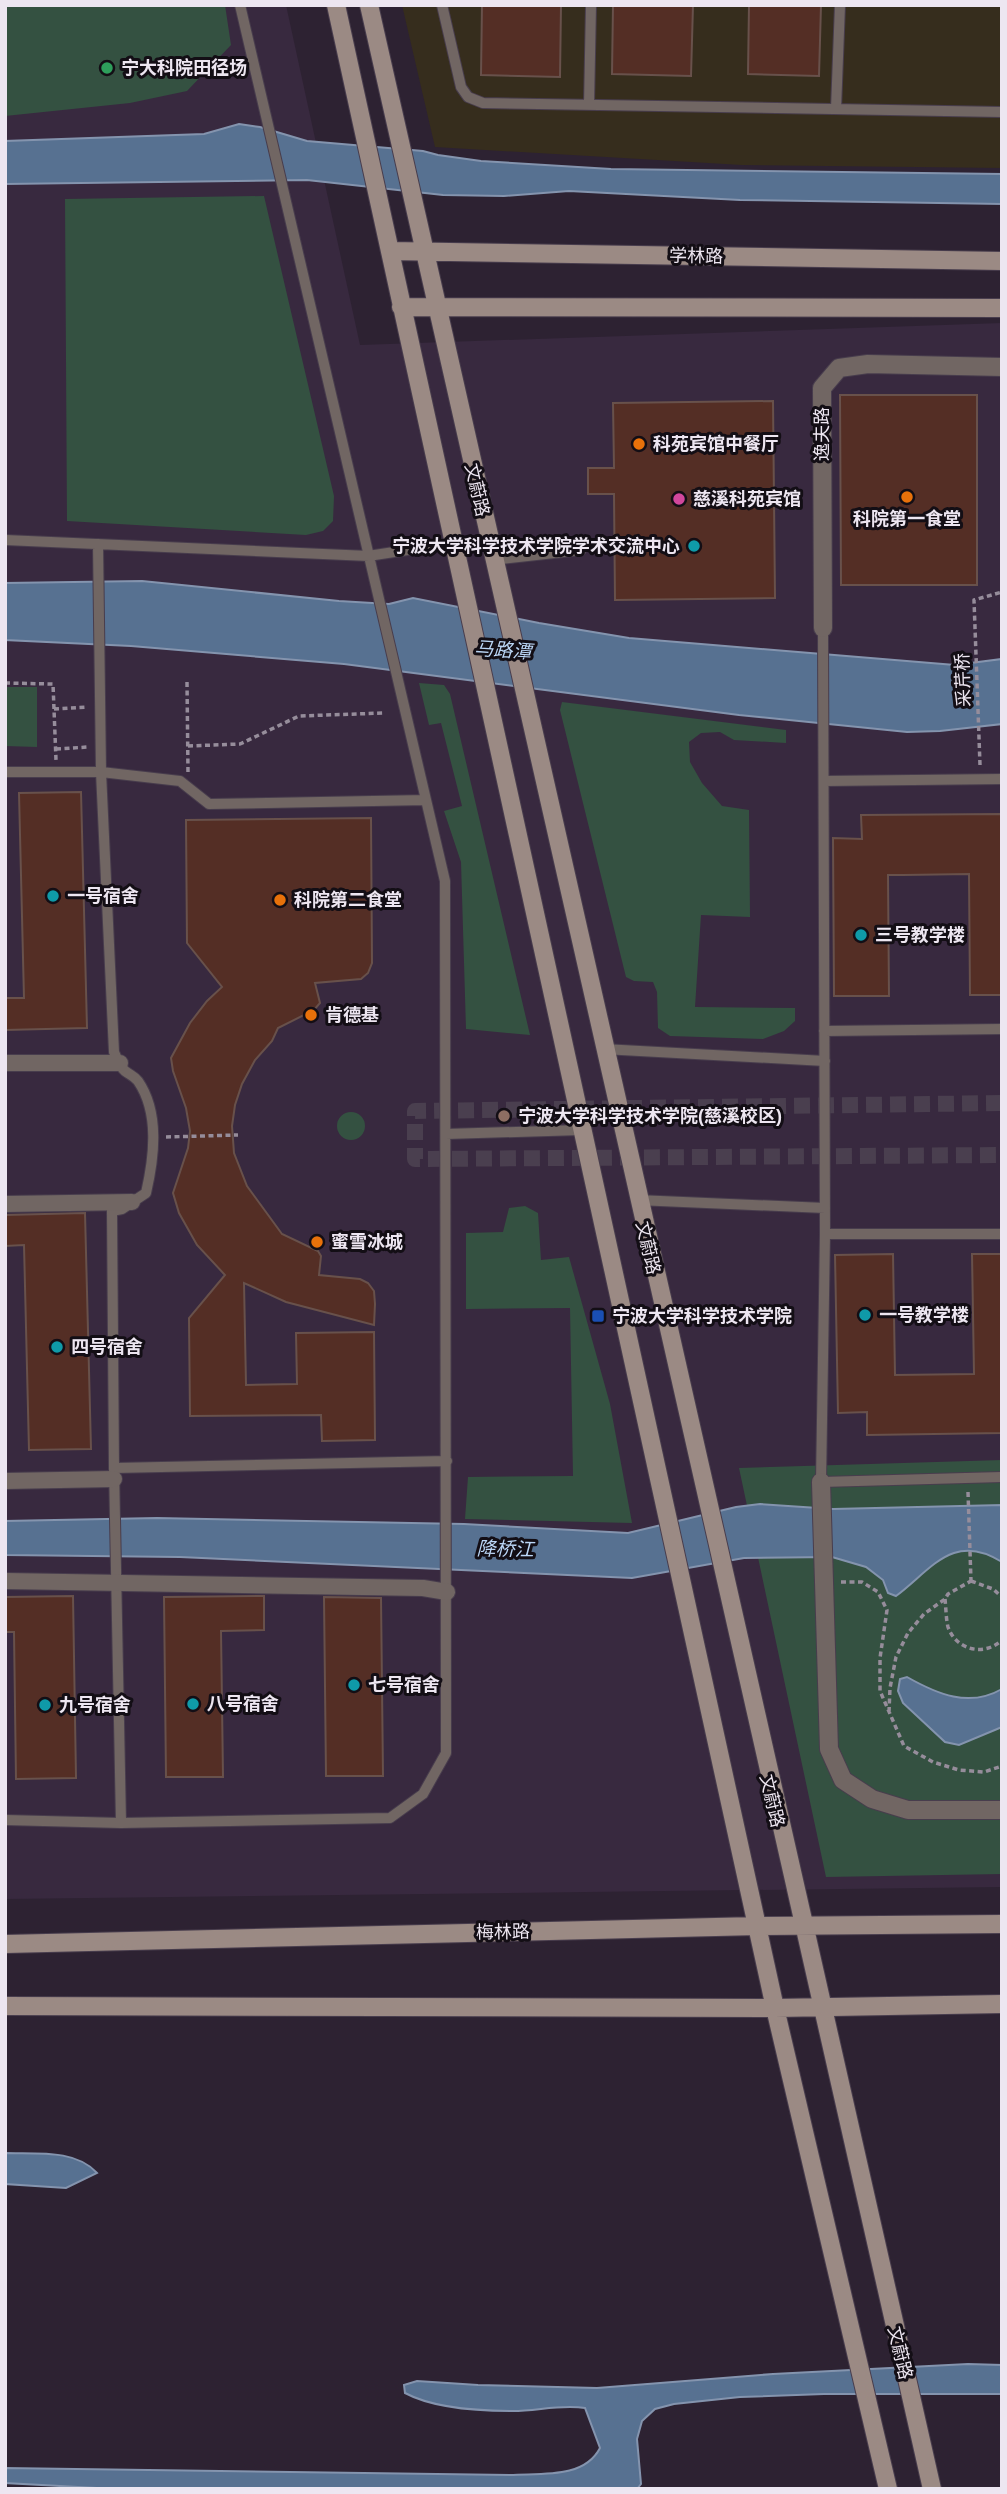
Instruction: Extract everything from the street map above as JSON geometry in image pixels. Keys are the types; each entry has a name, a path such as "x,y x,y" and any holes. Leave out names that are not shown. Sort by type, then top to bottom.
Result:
{"main road":[{"name":"文蔚路","path":"336,5 775,2008 888,2489"},
{"name":"文蔚路","path":"369,5 818,2006 932,2489"},
{"name":"学林路","path":"390,251 1002,261"},
{"path":"401,307 1002,308"},
{"name":"梅林路","path":"5,1944 757,1926 1002,1924"},
{"path":"5,2006 775,2008 1002,2004"}],"street":[{"name":"逸夫路","path":"823,628 822,388 839,368 868,364 1002,367"},
{"path":"5,1063 120,1063"},
{"path":"5,1204 132,1202"},
{"path":"5,1481 114,1474"},
{"path":"821,1483 829,1749 843,1780 872,1799 908,1810 1002,1810"},
{"path":"5,1581 447,1588"}],"lane":[{"path":"5,1820 121,1823 390,1818 424,1794 446,1753 445,881 240,5"},
{"path":"442,5 461,87 468,97 483,103 1002,113"},
{"path":"589,105 590,5"},
{"path":"836,109 840,5"},
{"path":"5,540 369,556 453,544"},
{"path":"98,544 101,772 114,1052 123,1070 136,1078 148,1099 152,1138 152,1166 146,1193 122,1209 112,1212 115,1583 121,1823"},
{"path":"493,560 581,550"},
{"path":"823,628 825,1234 821,1483 1002,1477"},
{"path":"5,772 101,772 180,781 209,804 426,800"},
{"path":"824,781 1002,779"},
{"path":"824,1031 1002,1029"},
{"path":"603,1049 825,1061"},
{"path":"446,1134 581,1130"},
{"path":"637,1200 825,1208"},
{"path":"825,1234 1002,1234"},
{"path":"114,1474 447,1461"}],"path":[{"name":"采芹桥","path":"981,779 974,600 1002,592"},
{"path":"187,681 188,788"},
{"path":"5,683 53,684 57,772"},
{"path":"54,709 102,706"},
{"path":"188,746 240,744 299,716 384,713"},
{"path":"56,749 102,747"},
{"path":"152,1138 238,1135"},
{"path":"968,1491 971,1581"},
{"path":"824,1576 862,1582 878,1592 887,1610 880,1658 880,1691 904,1746 933,1762 959,1770 984,1772 1002,1766"},
{"path":"889,1715 890,1688 896,1657 908,1633 924,1614 948,1594 971,1581 993,1589 1002,1597"},
{"path":"945,1599 948,1626 954,1639 968,1649 983,1650 1002,1640"}],"shaded area":[{"name":"宁波大学科学技术学院(慈溪校区)","path":"5,5 286,5 360,345 1002,323 1002,1887 5,1899"},
{"path":"402,5 1002,5 1002,168 742,165 435,147"}],"green space":[{"name":"宁大科院田径场","path":"5,5 225,5 231,45 187,91 130,103 5,116"},
{"path":"264,196 334,496 333,521 323,531 306,535 67,521 65,199"},
{"path":"419,683 444,685 450,694 530,1035 466,1029 461,862 444,811 462,806 441,723 429,725"},
{"path":"5,687 37,687 37,747 5,746"},
{"path":"562,702 786,730 786,743 734,740 720,732 701,733 689,742 690,762 702,783 722,806 749,810 750,917 701,915 695,1007 795,1008 795,1021 784,1031 763,1039 670,1036 658,1028 657,992 653,982 634,981 626,977 560,710"},
{"path":"351,1112 361,1116 365,1126 361,1136 351,1140 341,1136 337,1126 341,1116"},
{"path":"525,1206 538,1213 541,1260 569,1257 610,1404 632,1523 465,1519 468,1477 573,1476 570,1308 466,1309 466,1233 503,1232 509,1208"},
{"path":"1002,1460 1002,1874 826,1877 739,1468"}],"water":[{"path":"239,124 260,127 307,141 423,151 481,161 611,169 1002,174 1002,204 740,200 569,191 504,196 443,195 307,180 5,184 5,141 204,134"},
{"name":"马路潭","path":"142,581 339,601 389,604 413,598 629,638 955,665 1002,659 1002,724 907,732 739,715 344,664 131,646 5,640 5,583"},
{"name":"降桥江","path":"760,1504 833,1509 1002,1505 1002,1562 985,1553 956,1552 932,1566 896,1596 888,1593 883,1580 866,1567 832,1557 744,1558 632,1578 180,1557 5,1555 5,1521 157,1518 464,1524 628,1533 736,1507"},
{"path":"907,1677 930,1689 965,1698 990,1695 1002,1689 1002,1727 959,1745 945,1742 903,1703 898,1691 900,1679"},
{"path":"5,2153 67,2156 88,2165 97,2173 66,2188 5,2184"},
{"path":"968,2364 1002,2365 1002,2394 740,2397 674,2404 655,2409 642,2421 637,2439 641,2484 637,2489 115,2489 5,2483 5,2468 548,2474 573,2470 584,2465 600,2448 585,2408 513,2411 457,2408 416,2398 405,2393 404,2385 417,2381 597,2388 773,2374"}],"building":[{"path":"482,5 561,5 560,77 481,75"},
{"path":"613,5 693,5 691,76 612,74"},
{"path":"749,5 821,5 819,76 748,74"},
{"path":"840,395 977,395 977,585 841,585"},
{"name":"宁波大学科学技术学院学术交流中心","path":"773,401 775,598 615,600 614,494 588,494 588,468 614,468 613,403"},
{"name":"一号宿舍","path":"81,792 87,1028 5,1030 5,998 24,998 19,793"},
{"path":"1002,814 1002,995 970,995 969,874 888,875 889,996 834,996 833,838 862,839 861,815"},
{"path":"371,818 372,963 368,973 361,979 315,983 320,1003 314,1010 278,1028 272,1041 255,1060 242,1084 232,1126 234,1153 247,1186 282,1234 318,1251 321,1256 319,1275 360,1279 368,1283 374,1291 374,1325 286,1302 244,1283 246,1385 297,1384 296,1333 374,1332 375,1440 322,1441 321,1415 190,1416 189,1318 225,1275 197,1245 179,1213 173,1193 188,1148 190,1131 171,1058 190,1023 222,987 187,943 186,820"},
{"name":"四号宿舍","path":"85,1213 91,1449 29,1450 24,1245 5,1246 5,1215"},
{"path":"893,1254 895,1375 974,1374 972,1254 1002,1254 1002,1433 867,1435 867,1412 838,1413 835,1255"},
{"name":"九号宿舍","path":"73,1596 76,1778 16,1779 14,1632 5,1632 5,1597"},
{"name":"八号宿舍","path":"264,1596 264,1630 221,1631 223,1777 166,1777 164,1597"},
{"name":"七号宿舍","path":"324,1597 381,1598 383,1776 326,1776"}],"tunnel":[{"path":"1002,1103 415,1111 415,1159 1002,1155"}],"place":[{"name":"宁大科院田径场","path":"107,68"},
{"name":"科苑宾馆中餐厅","path":"639,444"},
{"name":"科院第一食堂","path":"907,497"},
{"name":"慈溪科苑宾馆","path":"679,499"},
{"name":"宁波大学科学技术学院学术交流中心","path":"694,546"},
{"name":"一号宿舍","path":"53,896"},
{"name":"科院第二食堂","path":"280,900"},
{"name":"三号教学楼","path":"861,935"},
{"name":"肯德基","path":"311,1015"},
{"name":"宁波大学科学技术学院(慈溪校区)","path":"504,1116"},
{"name":"蜜雪冰城","path":"317,1242"},
{"name":"一号教学楼","path":"865,1315"},
{"name":"宁波大学科学技术学院","path":"598,1316"},
{"name":"四号宿舍","path":"57,1347"},
{"name":"七号宿舍","path":"354,1685"},
{"name":"八号宿舍","path":"193,1704"},
{"name":"九号宿舍","path":"45,1705"}]}
